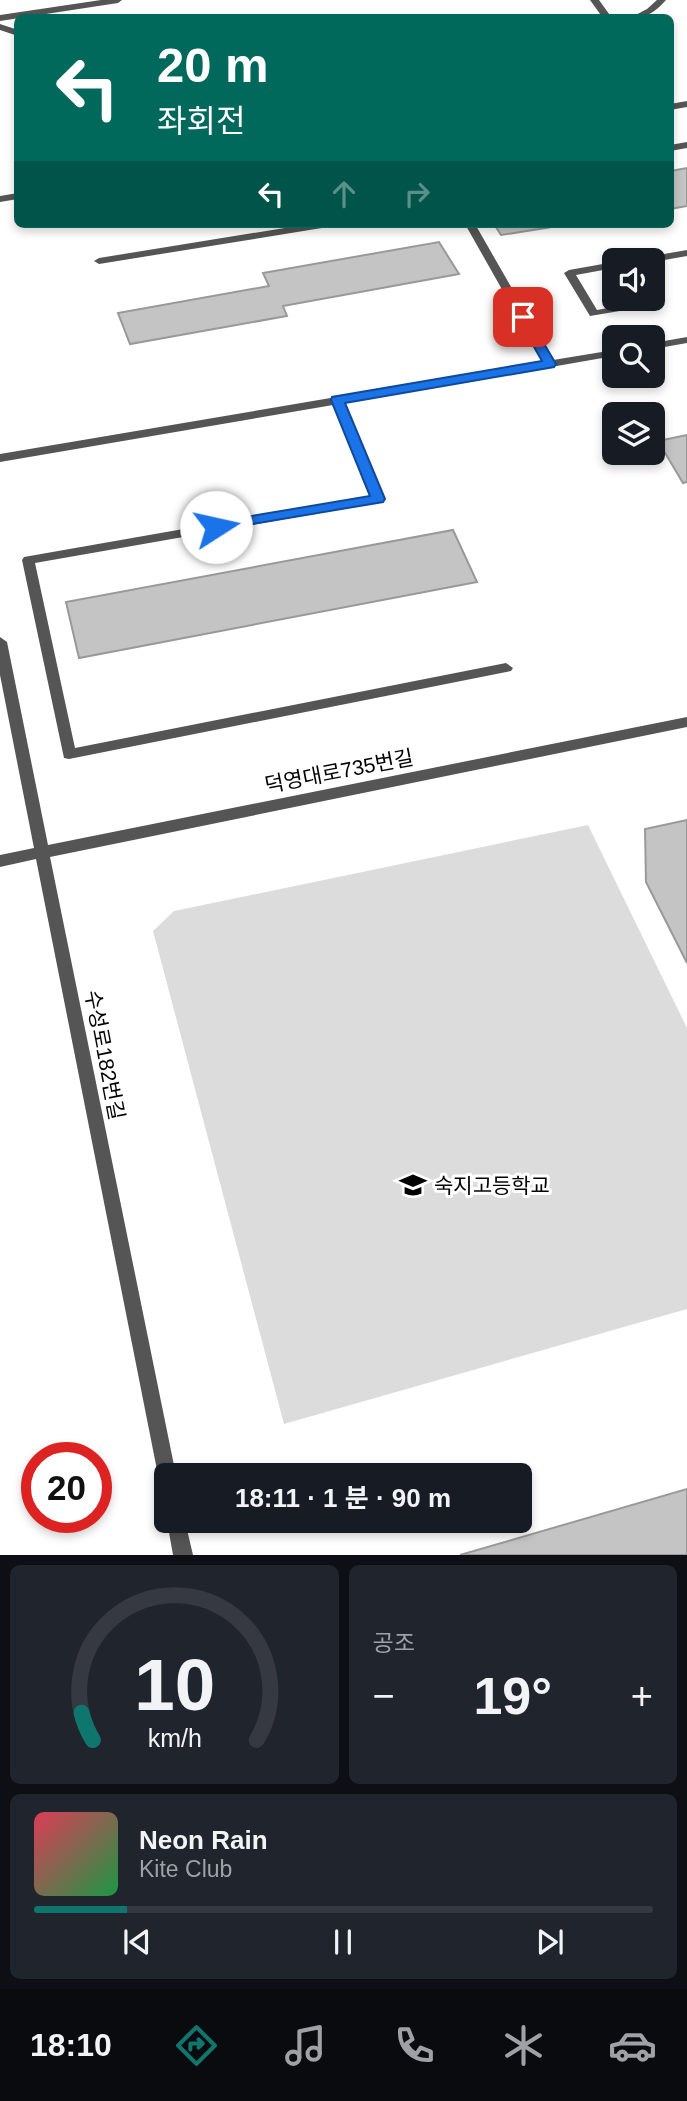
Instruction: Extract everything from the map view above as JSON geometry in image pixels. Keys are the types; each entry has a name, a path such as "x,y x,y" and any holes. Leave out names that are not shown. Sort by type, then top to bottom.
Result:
{"street":[{"path":"26,14 118,0"},
{"path":"594,0 605,14"},
{"path":"643,14 662,0"},
{"path":"99,261 303,228"},
{"path":"472,228 550,364"},
{"path":"665,257 687,253"},
{"path":"602,267 569,273 594,314 610,311"},
{"path":"665,344 687,340"},
{"path":"0,458 602,355"},
{"path":"337,400 378,499 28,560 69,754 506,668"},
{"name":"수성로182번길","path":"0,642 165,1463"},
{"name":"덕영대로735번길","path":"0,861 687,722"},
{"path":"178,1533 183,1555"}],"shaded area":[{"name":"숙지고등학교","path":"588,825 687,1028 687,1309 284,1424 153,931 174,911"}],"building":[{"path":"687,168 687,206 674,208 674,170"},
{"path":"497,228 546,228 501,235"},
{"path":"439,242 459,274 283,306 287,316 130,344 118,313 269,286 263,273"},
{"path":"687,435 687,482 683,483 665,453 665,440"},
{"path":"453,530 477,582 79,658 66,602"},
{"path":"687,820 687,963 646,882 645,829"},
{"path":"687,1489 687,1555 460,1555"}],"place":[{"name":"숙지고등학교","path":"413,1185"}],"route":[{"path":"216,527 378,499 337,400 550,364 523,317"}]}
